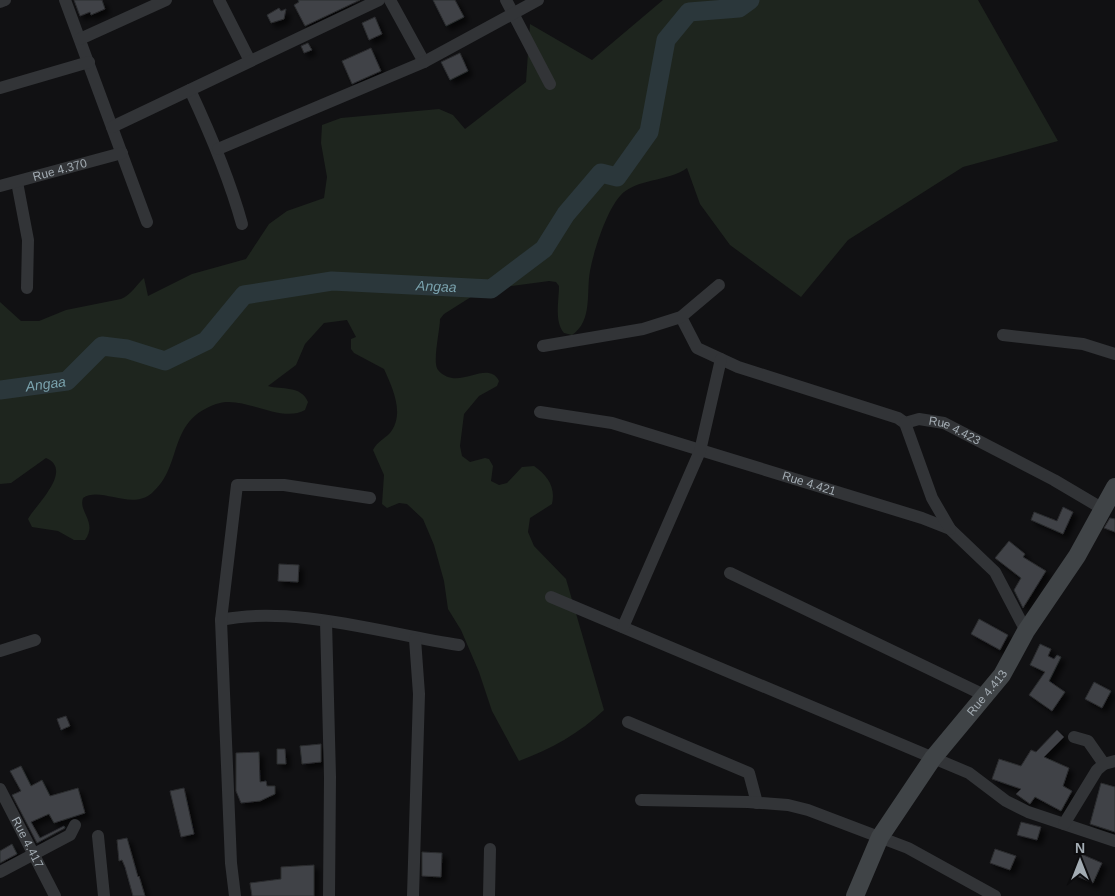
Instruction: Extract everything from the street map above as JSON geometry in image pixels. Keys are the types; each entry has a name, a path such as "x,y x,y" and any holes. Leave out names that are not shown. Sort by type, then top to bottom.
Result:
{"street":[{"path":"0,2 5,0"},
{"path":"65,0 147,222"},
{"path":"80,39 166,0"},
{"path":"220,0 250,61"},
{"path":"112,127 379,0"},
{"path":"390,0 424,62"},
{"path":"506,0 550,84"},
{"path":"218,149 424,62 538,0"},
{"path":"0,88 89,62"},
{"path":"190,90 218,149 231,183 242,224"},
{"name":"Rue 4.370","path":"0,186 122,153"},
{"path":"17,182 28,240 27,288"},
{"path":"542,346 643,329 681,317 720,285"},
{"name":"Rue 4.423","path":"681,317 697,348 738,367 898,418 906,423 918,419 944,423 1054,480 1103,509"},
{"path":"1003,335 1083,344 1115,354"},
{"path":"623,627 700,450 721,359"},
{"name":"Rue 4.421","path":"540,412 612,424 922,518 950,529 995,572 1026,632"},
{"path":"906,423 932,498 950,529"},
{"path":"235,896 231,863 221,620 237,485 284,486 370,498"},
{"name":"Rue 4.413","path":"856,896 880,837 933,758 1002,675 1026,632 1077,556 1115,488"},
{"path":"730,573 986,696"},
{"path":"551,597 969,773 1006,801 1028,812 1115,841"},
{"path":"221,620 252,616 288,616 459,646"},
{"path":"326,622 330,777 329,896"},
{"path":"413,896 419,694 415,639"},
{"path":"0,651 35,640"},
{"path":"628,722 749,773 757,803"},
{"path":"1064,824 1097,770 1109,762 1088,741 1074,737"},
{"name":"Rue 4.417","path":"0,789 55,896"},
{"path":"641,800 757,803 808,810 908,848 995,896"},
{"path":"0,872 70,835 75,825"},
{"path":"98,836 104,896"},
{"path":"489,896 490,849"}],"shaded area":[{"path":"663,0 978,0 1058,141 963,167 848,240 801,297 730,245 700,204 687,168 671,176 635,186 627,190 615,203 601,232 592,262 586,314 579,329 572,335 564,333 559,323 559,286 556,282 549,281 482,290 444,314 440,319 437,346 436,366 438,370 446,376 454,378 487,373 494,375 499,381 497,386 479,396 464,414 460,446 462,456 470,462 485,458 489,459 493,466 491,481 499,485 507,483 522,467 534,466 546,477 553,492 552,504 530,518 528,532 534,546 566,579 604,710 595,718 564,740 519,761 492,711 479,672 461,630 448,609 444,581 434,545 423,519 407,504 399,503 387,508 382,504 384,475 373,450 390,433 394,426 397,418 396,401 384,369 354,353 351,349 351,339 356,337 347,320 324,323 305,344 296,365 268,386 291,389 301,393 308,402 305,410 284,414 238,403 216,404 200,412 189,422 182,433 162,482 152,493 144,498 135,500 98,495 90,495 83,498 83,508 89,522 88,534 85,540 74,540 58,531 32,527 28,519 50,489 56,471 54,464 46,458 11,483 0,484 0,302 21,321 39,321 66,310 121,299 131,292 144,278 148,296 192,274 246,259 269,224 287,211 324,198 327,177 321,143 322,125 341,118 439,109 453,115 465,129 526,82 530,24 592,60"}],"building":[{"path":"74,0 102,0 105,9 91,15 90,12 80,16"},
{"path":"298,0 360,0 305,26 294,5 299,2"},
{"path":"433,0 455,0 464,17 446,26"},
{"path":"279,8 281,11 286,9 284,19 271,23 267,15"},
{"path":"375,17 382,34 369,40 362,23"},
{"path":"308,43 312,50 304,53 301,46"},
{"path":"371,48 381,71 352,84 342,61"},
{"path":"460,53 468,71 450,80 441,62"},
{"path":"1063,507 1073,512 1063,534 1031,520 1034,512 1057,521"},
{"path":"1110,518 1115,519 1115,532 1104,528"},
{"path":"1009,541 1025,554 1023,557 1046,571 1023,608 1014,590 1021,578 995,558"},
{"path":"279,564 299,565 298,582 278,581"},
{"path":"979,619 1008,635 1000,650 971,634"},
{"path":"1040,644 1051,649 1048,656 1054,659 1057,655 1061,657 1049,681 1065,692 1052,711 1029,695 1045,672 1030,665"},
{"path":"1094,682 1111,691 1102,708 1085,699"},
{"path":"66,716 70,726 61,730 57,719"},
{"path":"1057,730 1064,737 1044,757 1069,768 1063,786 1072,791 1061,811 1035,797 1030,804 1016,794 1021,789 992,779 999,759 1021,766 1031,750 1036,752"},
{"path":"321,744 321,762 302,764 300,746"},
{"path":"277,749 285,749 286,764 277,764"},
{"path":"259,752 260,782 266,781 267,786 275,786 275,794 260,801 241,803 236,791 236,753"},
{"path":"21,766 31,786 42,780 50,796 78,788 85,813 54,823 49,814 31,822 40,838 64,826 65,828 37,843 12,795 21,791 10,771"},
{"path":"1101,783 1115,787 1115,832 1090,824"},
{"path":"184,788 194,834 181,837 170,791"},
{"path":"1021,822 1041,827 1037,840 1017,835"},
{"path":"127,838 145,896 133,896 125,867 122,860 119,861 117,840"},
{"path":"12,844 17,854 0,863 0,851"},
{"path":"995,849 1016,856 1010,870 990,863"},
{"path":"422,852 442,853 441,877 422,876"},
{"path":"1081,854 1102,863 1093,883 1072,874"},
{"path":"314,865 314,896 252,896 250,883 281,879 281,867"}],"waterway":[{"name":"Angaa","path":"0,390 67,381 102,346 127,349 165,361 206,341 244,295 332,281 491,289 544,249 566,214 601,173 617,177 649,132 666,40 689,12 739,8 750,0"}]}
